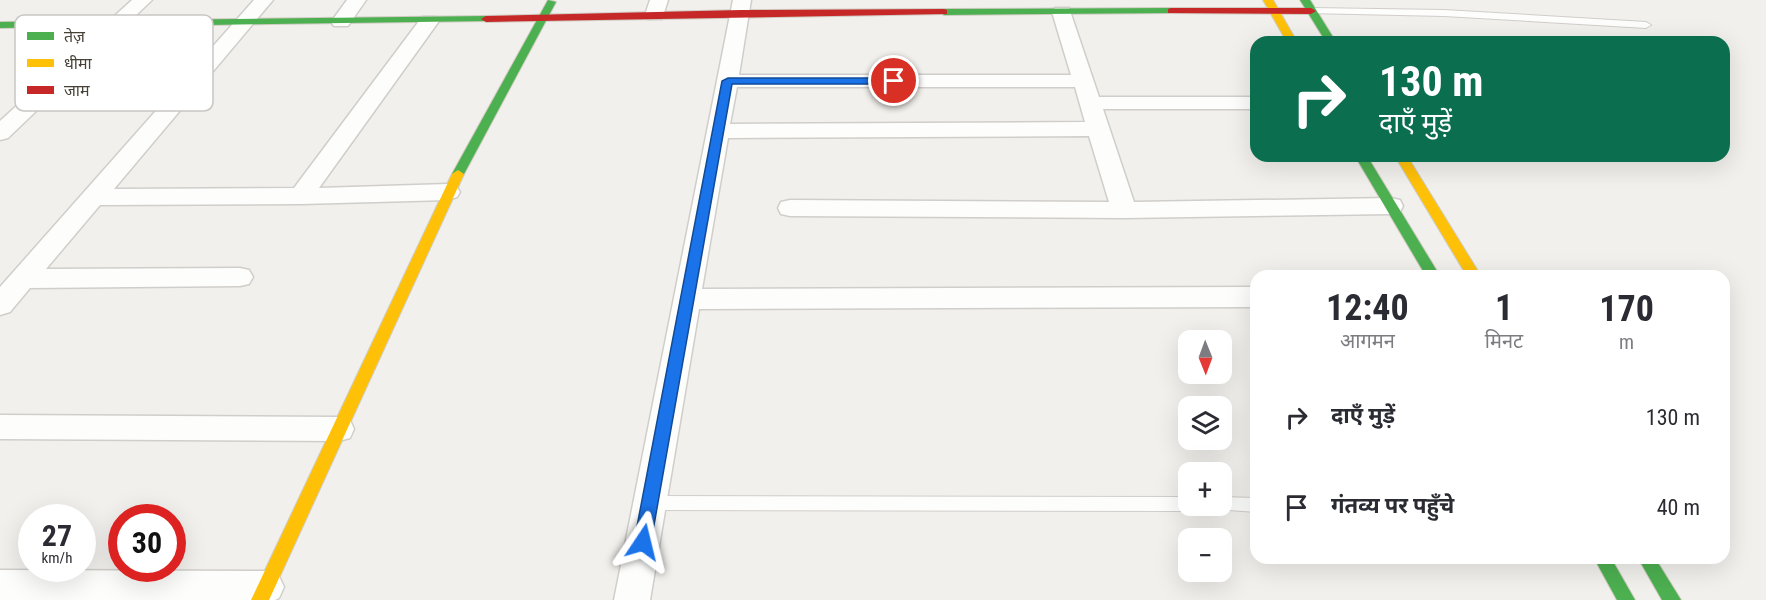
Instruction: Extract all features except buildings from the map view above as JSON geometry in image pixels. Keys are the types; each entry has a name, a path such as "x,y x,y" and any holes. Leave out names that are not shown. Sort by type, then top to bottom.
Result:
{"street":[{"path":"126,15 142,0"},
{"path":"213,58 264,0"},
{"path":"341,22 357,0"},
{"path":"0,586 263,593 448,192 551,0"},
{"path":"1271,5 1289,36"},
{"path":"213,23 543,18 657,8 809,6 1062,12 1308,5 1327,36"},
{"path":"632,600 741,7"},
{"path":"1062,12 1124,210"},
{"path":"301,196 429,21"},
{"path":"0,25 15,25"},
{"path":"728,81 1083,81"},
{"path":"1090,103 1250,103"},
{"path":"0,133 24,111"},
{"path":"0,305 167,111"},
{"path":"718,131 1098,129"},
{"path":"1365,162 1429,270"},
{"path":"1405,162 1470,270"},
{"path":"93,197 301,196 448,192"},
{"path":"790,208 1124,210 1391,206"},
{"path":"22,279 240,277"},
{"path":"688,299 1250,297"},
{"path":"0,427 339,429"},
{"path":"1605,564 1626,600"},
{"path":"1650,564 1672,600"}],"lane":[{"path":"1308,5 1646,25"},
{"path":"650,503 1178,504"},
{"path":"1232,504 1250,504"}],"traffic: fast":[{"path":"1305,0 1327,36"},
{"path":"458,174 551,2"},
{"path":"944,12 1171,11"},
{"path":"213,22 486,19"},
{"path":"0,25 15,25"},
{"path":"1365,162 1429,270"},
{"path":"1605,564 1626,600"},
{"path":"1650,564 1672,600"}],"traffic: slow":[{"path":"1268,0 1289,36"},
{"path":"1405,162 1470,270"},
{"path":"260,600 458,174"}],"traffic: jam":[{"path":"1171,11 1311,11"},
{"path":"486,19 741,13 944,12"}],"route":[{"path":"643,542 728,81 894,81"}]}
